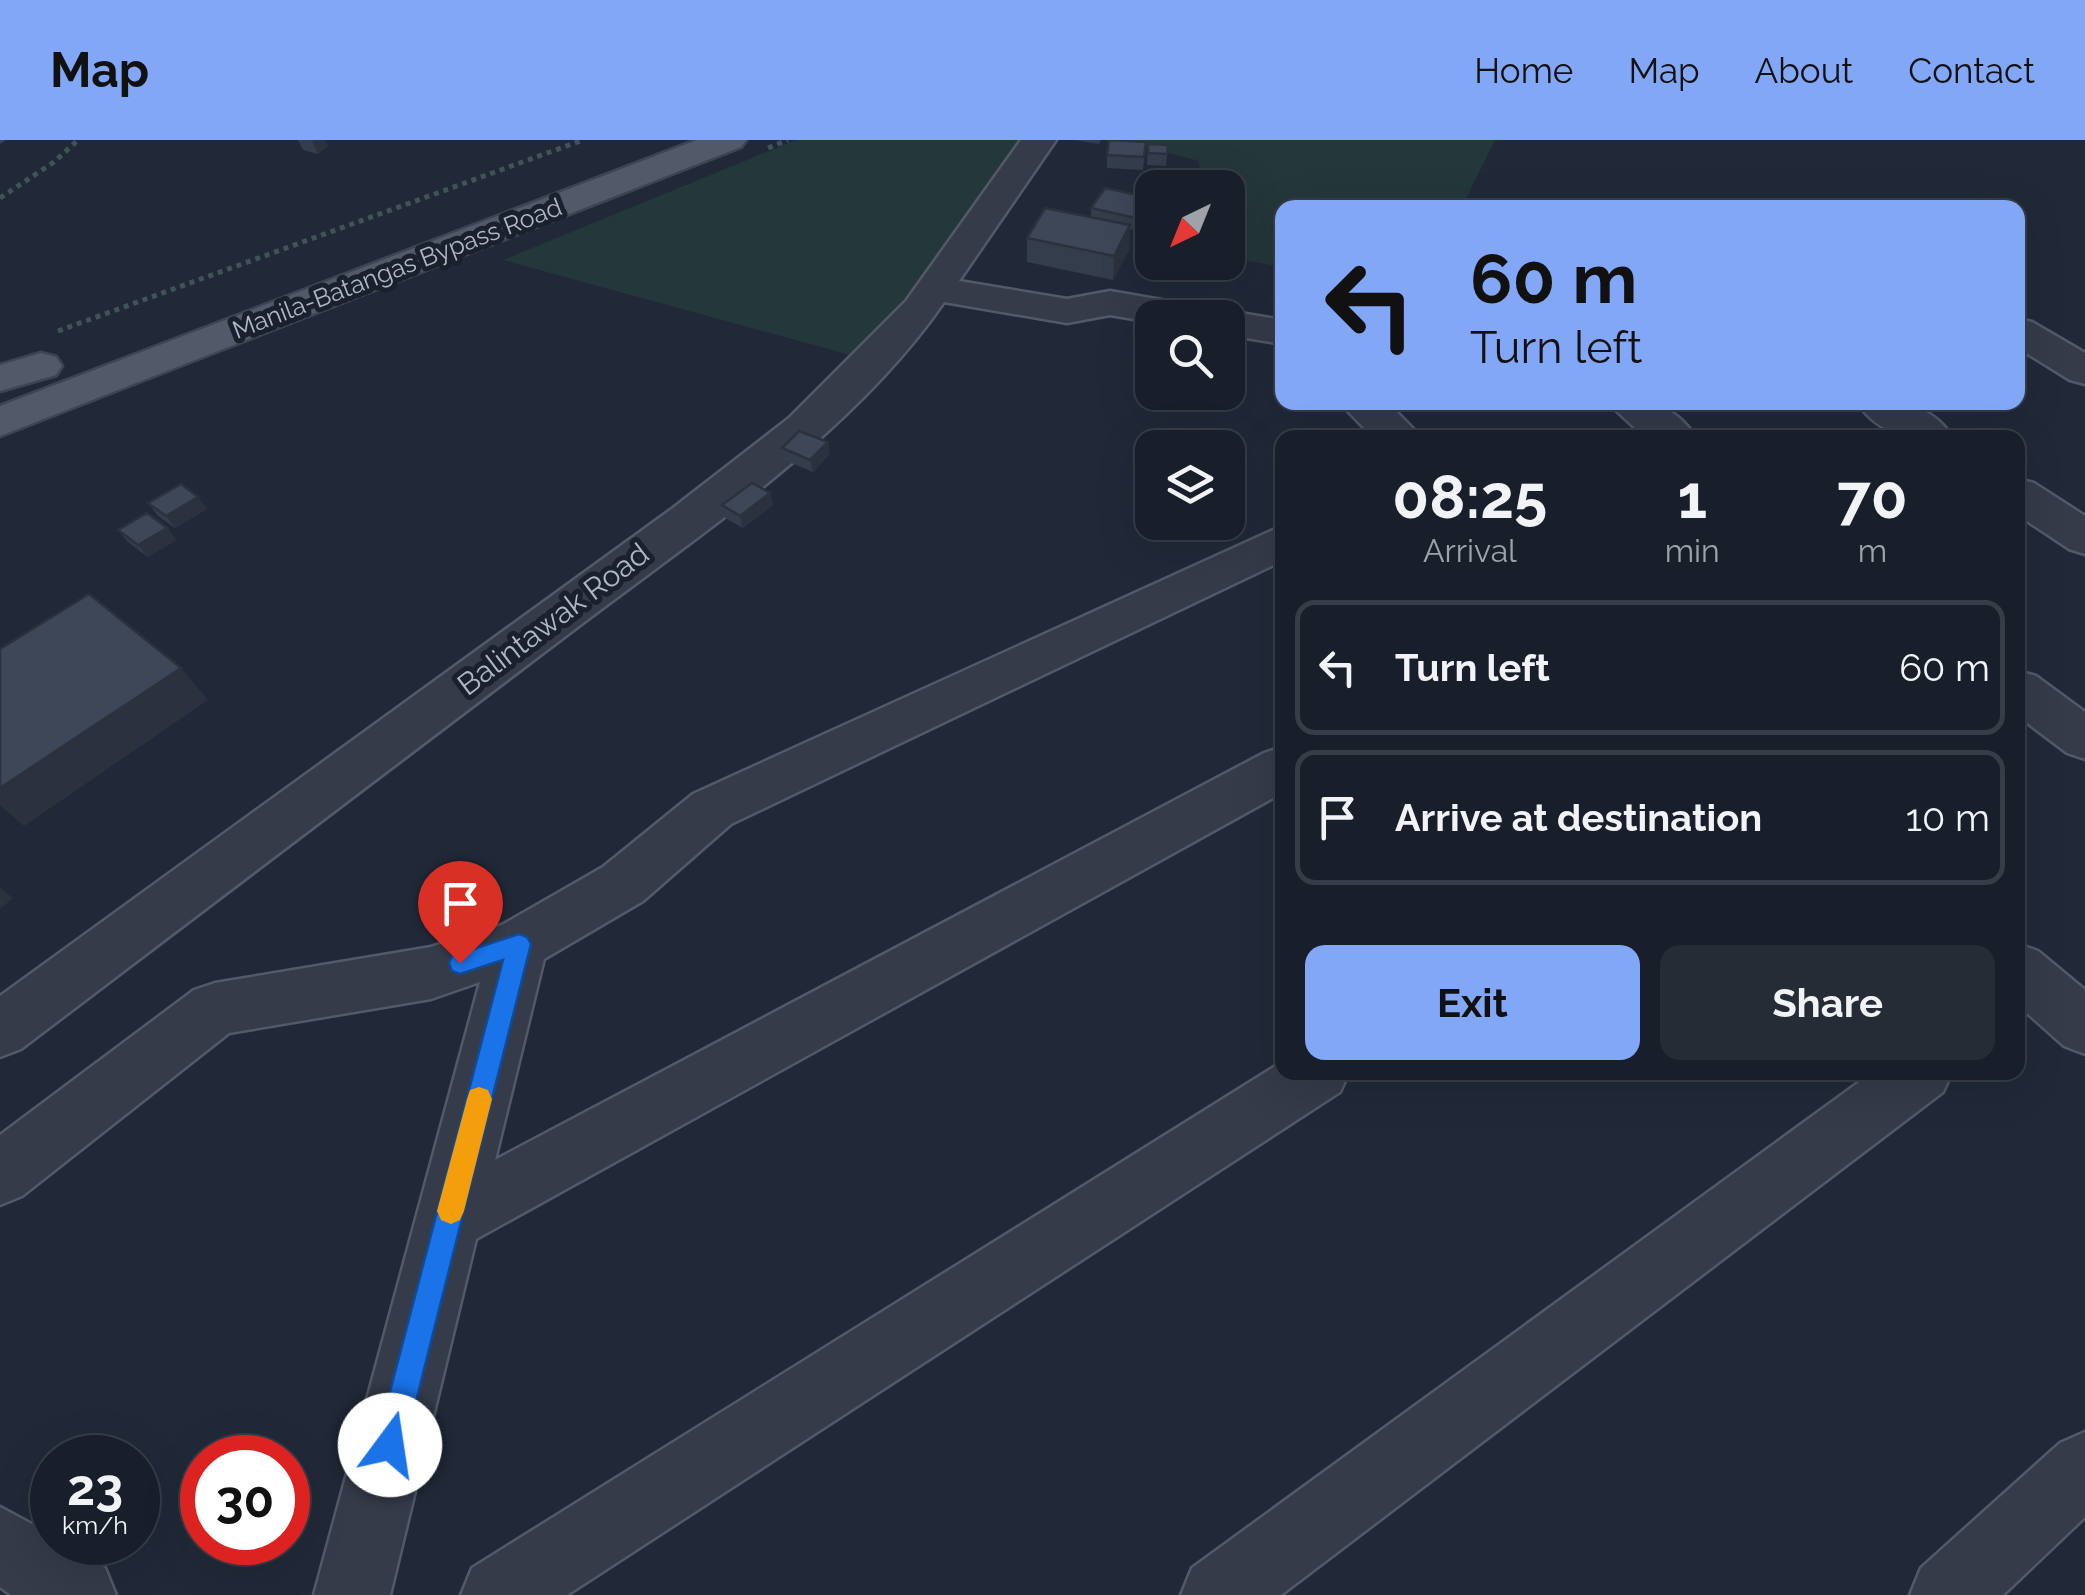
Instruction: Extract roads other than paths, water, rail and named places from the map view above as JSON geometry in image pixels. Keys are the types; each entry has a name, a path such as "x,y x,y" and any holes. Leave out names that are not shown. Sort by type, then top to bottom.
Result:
{"main road":[{"name":"Manila-Batangas Bypass Road","path":"228,295 639,140"},
{"name":"Manila-Batangas Bypass Road","path":"0,380 729,140"},
{"name":"Manila-Batangas Bypass Road","path":"0,418 58,362"}],"street":[{"name":"Balintawak Road","path":"0,1030 778,449 852,383 944,277 1039,140"},
{"path":"944,277 1066,310 1110,304 1135,308"},
{"path":"2025,319 2085,330"},
{"path":"1245,326 1275,332"},
{"path":"2025,335 2085,372"},
{"path":"1369,410 1392,430"},
{"path":"1638,410 1665,430"},
{"path":"1890,410 1920,430"},
{"path":"2025,499 2085,538"},
{"path":"0,1174 214,1009 431,973 519,944 623,884 712,810 1275,545"},
{"path":"2025,695 2085,739"},
{"path":"448,1219 1275,772"},
{"path":"352,1595 519,944"},
{"path":"2025,987 2085,1028"},
{"path":"499,1595 1306,1080"},
{"path":"1219,1595 1911,1080"},
{"path":"1948,1595 2085,1468"},
{"path":"0,1544 78,1595"}]}
